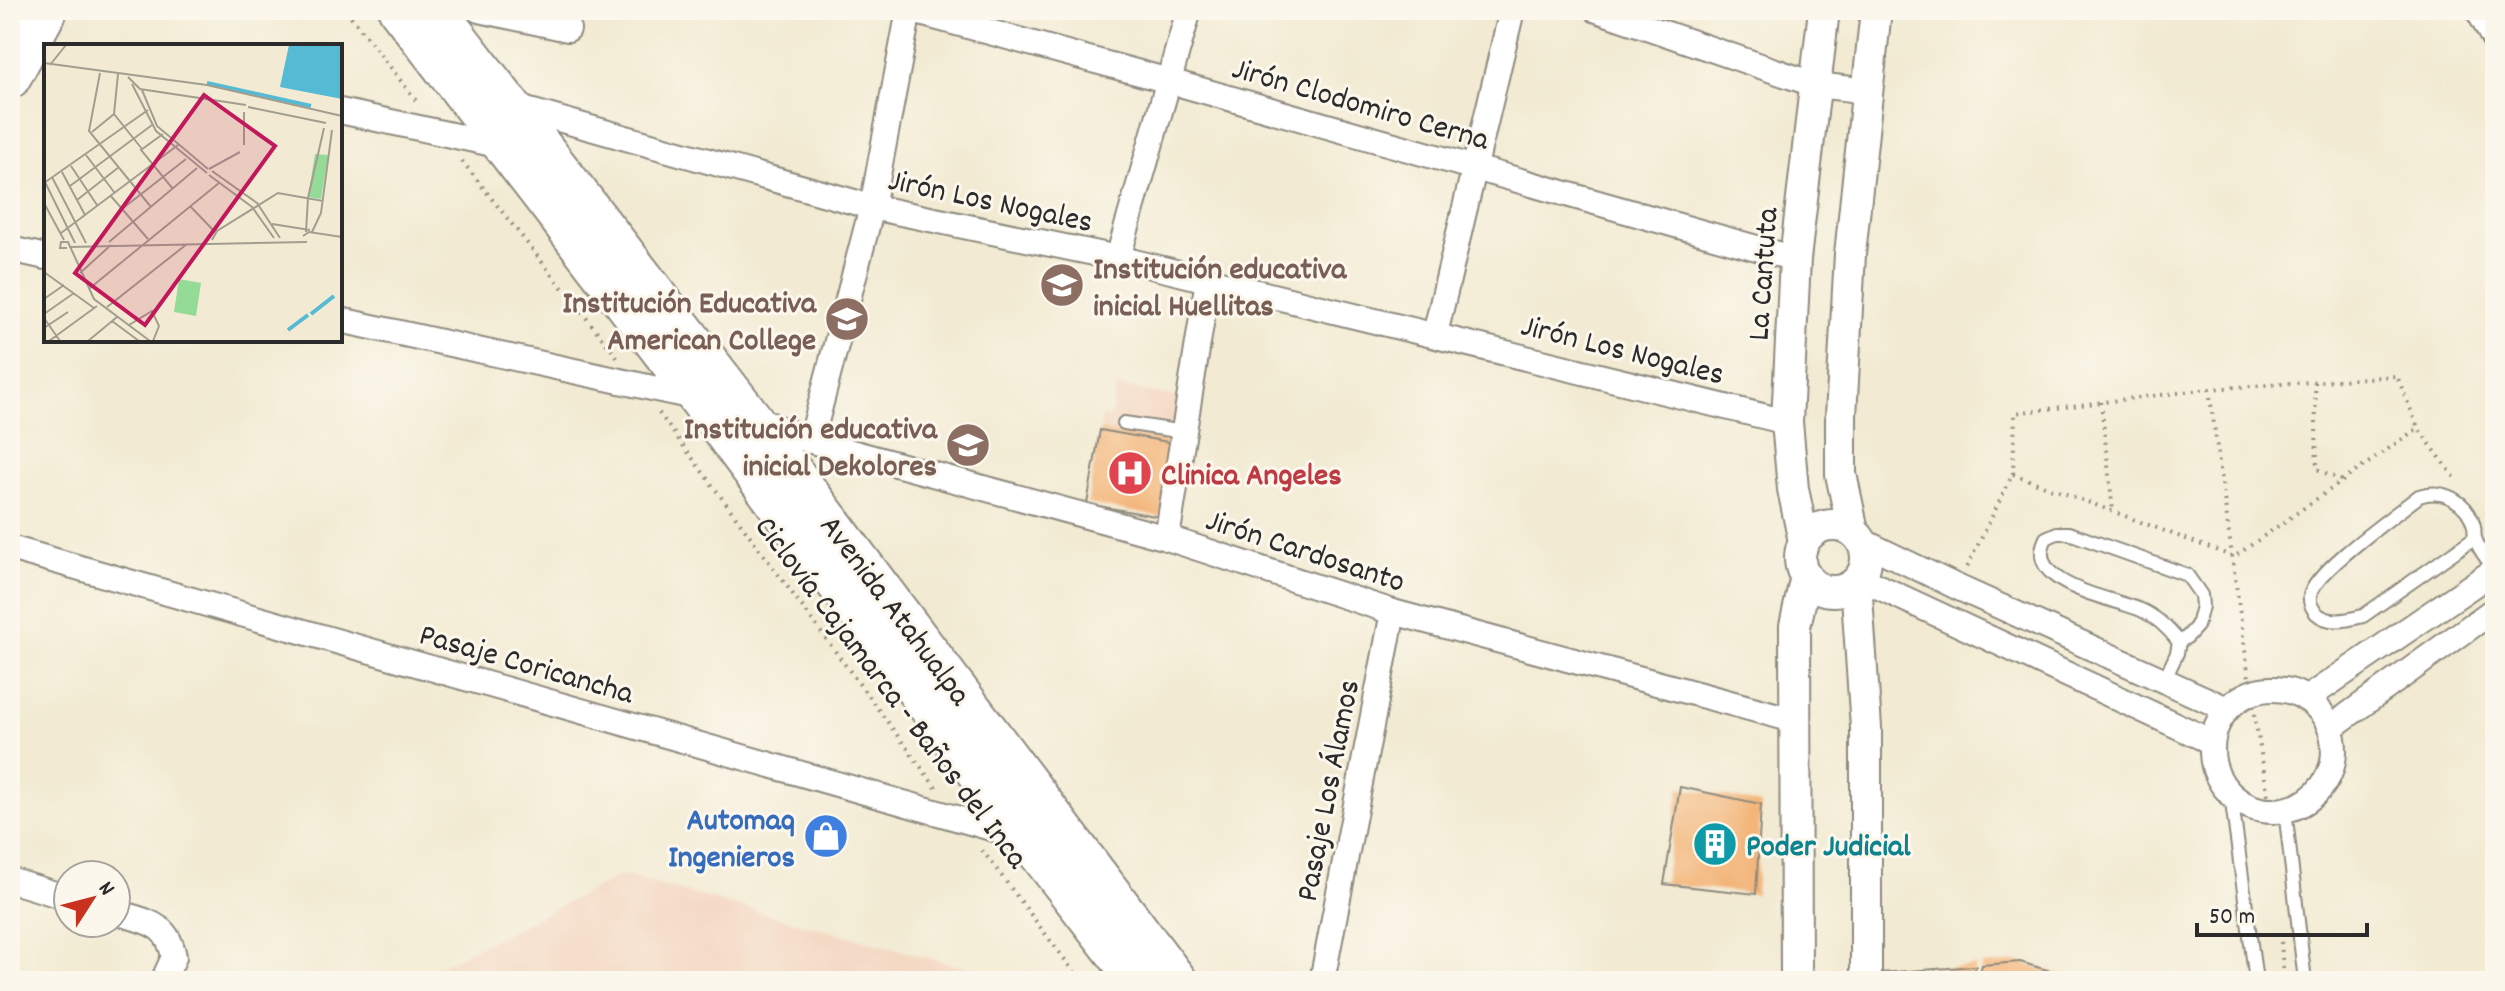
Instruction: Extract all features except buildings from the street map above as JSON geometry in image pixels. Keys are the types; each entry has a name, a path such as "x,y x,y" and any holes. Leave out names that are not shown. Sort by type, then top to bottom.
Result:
{"highway":[{"path":"10,78 29,26"}],"main road":[{"name":"Avenida Atahualpa","path":"398,10 697,398 1026,838 1137,981"},
{"name":"Avenida Atahualpa","path":"437,10 752,417 1178,981"}],"street":[{"path":"479,10 568,29"},
{"path":"811,441 872,207 909,10"},
{"name":"Jirón Clodomiro Cerna","path":"909,10 1795,259"},
{"path":"1118,258 1189,10"},
{"path":"1435,334 1512,10"},
{"path":"1597,10 1816,85 1869,91"},
{"name":"La Cantuta","path":"1796,981 1795,626 1806,576 1801,566 1800,554 1804,542 1793,489 1787,422 1795,259 1824,10"},
{"path":"1806,576 1814,585 1835,591 1847,589 1858,580 1866,564 1841,474 1841,416 1850,254 1876,10"},
{"path":"2478,10 2495,41"},
{"name":"Jirón Los Nogales","path":"512,106 872,207 1118,258 1787,422"},
{"path":"342,111 502,146"},
{"path":"10,249 44,257"},
{"path":"1167,538 1208,280"},
{"name":"Jirón Cardosanto","path":"342,320 697,398 811,441 1167,538 1393,612 1797,721"},
{"path":"1804,542 1820,527 1843,526 1957,587 2227,709"},
{"name":"Pasaje Coricancha","path":"10,548 1026,838"},
{"path":"2306,699 2495,570"},
{"path":"1858,580 2212,742"},
{"path":"1858,580 1866,728 1866,981"},
{"path":"2330,728 2495,609"},
{"name":"Pasaje Los Álamos","path":"1322,981 1393,612"},
{"path":"2280,689 2306,699 2330,728 2334,752 2329,776 2311,798 2278,811 2243,804 2231,795 2216,771 2212,742 2227,709 2251,693 2280,689"},
{"path":"10,880 52,893"},
{"path":"132,917 157,925 168,937 174,957 163,981"}],"lane":[{"path":"1124,423 1184,432"},
{"path":"2474,538 2363,616 2345,621 2330,620 2319,616 2311,607 2310,595 2322,574 2419,496 2431,492 2457,500 2469,513 2475,527 2474,538 2495,570"},
{"path":"2164,681 2179,642 2197,626 2202,606 2201,595 2187,575 2069,533 2057,533 2046,538 2041,548 2041,559 2047,571 2060,581 2154,617 2179,642"},
{"path":"2231,795 2256,981"},
{"path":"2278,811 2305,981"}],"path":[{"name":"Ciclovía Cajamarca - Baños del Inca","path":"346,10 639,385 1081,981"},
{"path":"1957,587 2013,474 2015,413 2209,389 2397,376 2418,428 2461,486"},
{"path":"2315,382 2317,469 2343,481"},
{"path":"2209,389 2251,693 2278,811"},
{"path":"2101,402 2113,512"},
{"path":"2234,557 2418,428"},
{"path":"2013,474 2234,557"},
{"path":"2280,935 2284,981"}],"shaded area":[{"name":"Clinica Angeles","path":"1116,386 1182,398 1161,517 1087,504 1102,416 1110,418"},
{"path":"622,875 1015,981 411,981"}],"place":[{"name":"Institución educativa inicial Huellitas","path":"1062,285"},
{"name":"Institución Educativa American College","path":"847,319"},
{"name":"Institución educativa inicial Dekolores","path":"968,445"},
{"name":"Clinica Angeles","path":"1130,473"},
{"name":"Automaq Ingenieros","path":"826,836"},
{"name":"Poder Judicial","path":"1715,844"}]}
